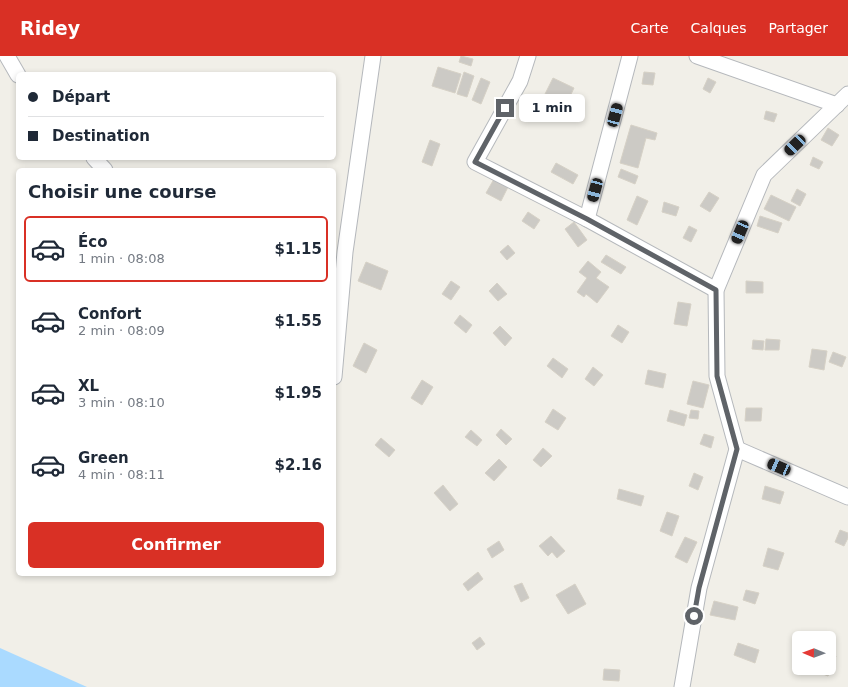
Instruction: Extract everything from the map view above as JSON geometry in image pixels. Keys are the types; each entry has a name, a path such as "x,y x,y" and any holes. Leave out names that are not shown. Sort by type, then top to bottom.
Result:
{"street":[{"path":"7,56 16,72"},
{"path":"336,354 345,252 373,56"},
{"path":"528,56 520,81 475,162 587,219 716,290"},
{"path":"587,219 630,56"},
{"path":"697,56 837,105"},
{"path":"682,687 699,588 737,449 717,376 716,290 764,175 848,94"},
{"path":"96,160 103,168"},
{"path":"737,449 848,497"}],"water":[{"path":"0,648 87,687 0,687"}],"building":[{"path":"461,56 473,59 471,66 459,62"},
{"path":"438,67 461,74 455,93 432,86"},
{"path":"464,72 474,76 467,97 457,94"},
{"path":"644,72 655,73 653,85 642,84"},
{"path":"481,78 490,82 481,104 472,100"},
{"path":"553,78 574,88 565,107 544,96"},
{"path":"708,78 716,82 710,93 703,89"},
{"path":"766,111 777,114 774,122 764,119"},
{"path":"631,125 657,133 655,140 646,138 638,168 620,163"},
{"path":"828,128 839,135 832,146 821,140"},
{"path":"430,140 440,144 432,166 422,162"},
{"path":"813,157 823,162 819,169 810,165"},
{"path":"556,163 578,175 573,184 551,172"},
{"path":"621,169 638,176 635,184 618,177"},
{"path":"494,179 508,187 501,201 486,193"},
{"path":"797,189 806,194 800,206 791,201"},
{"path":"709,192 719,198 710,212 700,206"},
{"path":"771,195 796,207 789,221 764,209"},
{"path":"637,196 648,201 637,225 627,220"},
{"path":"664,202 679,207 676,216 662,212"},
{"path":"528,212 540,220 534,229 522,221"},
{"path":"760,216 782,223 778,233 757,226"},
{"path":"574,222 587,240 578,247 565,229"},
{"path":"689,226 697,230 691,242 683,238"},
{"path":"508,245 515,253 507,260 500,252"},
{"path":"606,255 626,267 621,274 601,262"},
{"path":"588,261 601,272 596,278 609,287 597,303 586,294 584,297 577,292 587,278 579,272"},
{"path":"366,262 388,271 381,290 358,281"},
{"path":"451,281 460,287 451,300 442,294"},
{"path":"746,281 763,282 763,293 746,293"},
{"path":"497,283 507,294 498,301 489,291"},
{"path":"678,302 691,304 687,326 674,324"},
{"path":"460,315 472,325 466,333 454,323"},
{"path":"618,325 629,332 622,343 611,336"},
{"path":"500,326 512,338 505,346 493,333"},
{"path":"766,339 780,340 779,350 765,350"},
{"path":"753,340 764,341 763,350 752,349"},
{"path":"364,343 377,350 366,373 353,366"},
{"path":"812,349 827,351 824,370 809,367"},
{"path":"833,352 846,357 842,367 829,362"},
{"path":"553,358 568,369 562,378 547,366"},
{"path":"593,367 603,375 594,386 585,379"},
{"path":"648,370 666,374 663,388 645,384"},
{"path":"422,380 433,387 422,405 411,398"},
{"path":"693,381 709,385 703,408 687,404"},
{"path":"746,408 762,408 761,421 745,421"},
{"path":"553,409 566,418 558,430 545,422"},
{"path":"670,410 687,415 684,426 667,421"},
{"path":"691,410 699,411 698,419 689,418"},
{"path":"501,429 512,439 506,445 496,435"},
{"path":"471,430 482,440 477,446 465,437"},
{"path":"704,434 714,437 711,448 700,444"},
{"path":"381,438 395,450 389,457 375,445"},
{"path":"543,448 552,456 541,467 533,460"},
{"path":"499,459 507,467 494,481 485,473"},
{"path":"694,473 703,477 698,490 689,486"},
{"path":"443,485 458,504 450,511 434,493"},
{"path":"765,486 784,492 780,504 762,499"},
{"path":"619,489 644,496 641,506 617,499"},
{"path":"667,512 679,516 672,536 660,531"},
{"path":"840,530 848,533 848,538 844,546 835,542"},
{"path":"551,536 565,551 557,558 552,552 548,556 539,546"},
{"path":"685,537 697,542 687,563 675,557"},
{"path":"499,541 504,550 492,558 487,549"},
{"path":"768,548 784,553 778,570 763,566"},
{"path":"478,572 483,579 468,591 463,584"},
{"path":"522,583 529,598 521,602 514,586"},
{"path":"575,584 586,604 568,614 556,595"},
{"path":"746,590 759,593 755,604 743,600"},
{"path":"714,601 738,607 735,620 710,615"},
{"path":"480,637 485,644 477,650 472,643"},
{"path":"738,643 759,650 755,663 734,655"},
{"path":"604,669 620,670 619,681 603,680"}],"route":[{"path":"505,108 475,162 587,219 716,290 717,376 737,449 699,588 694,616"}]}
